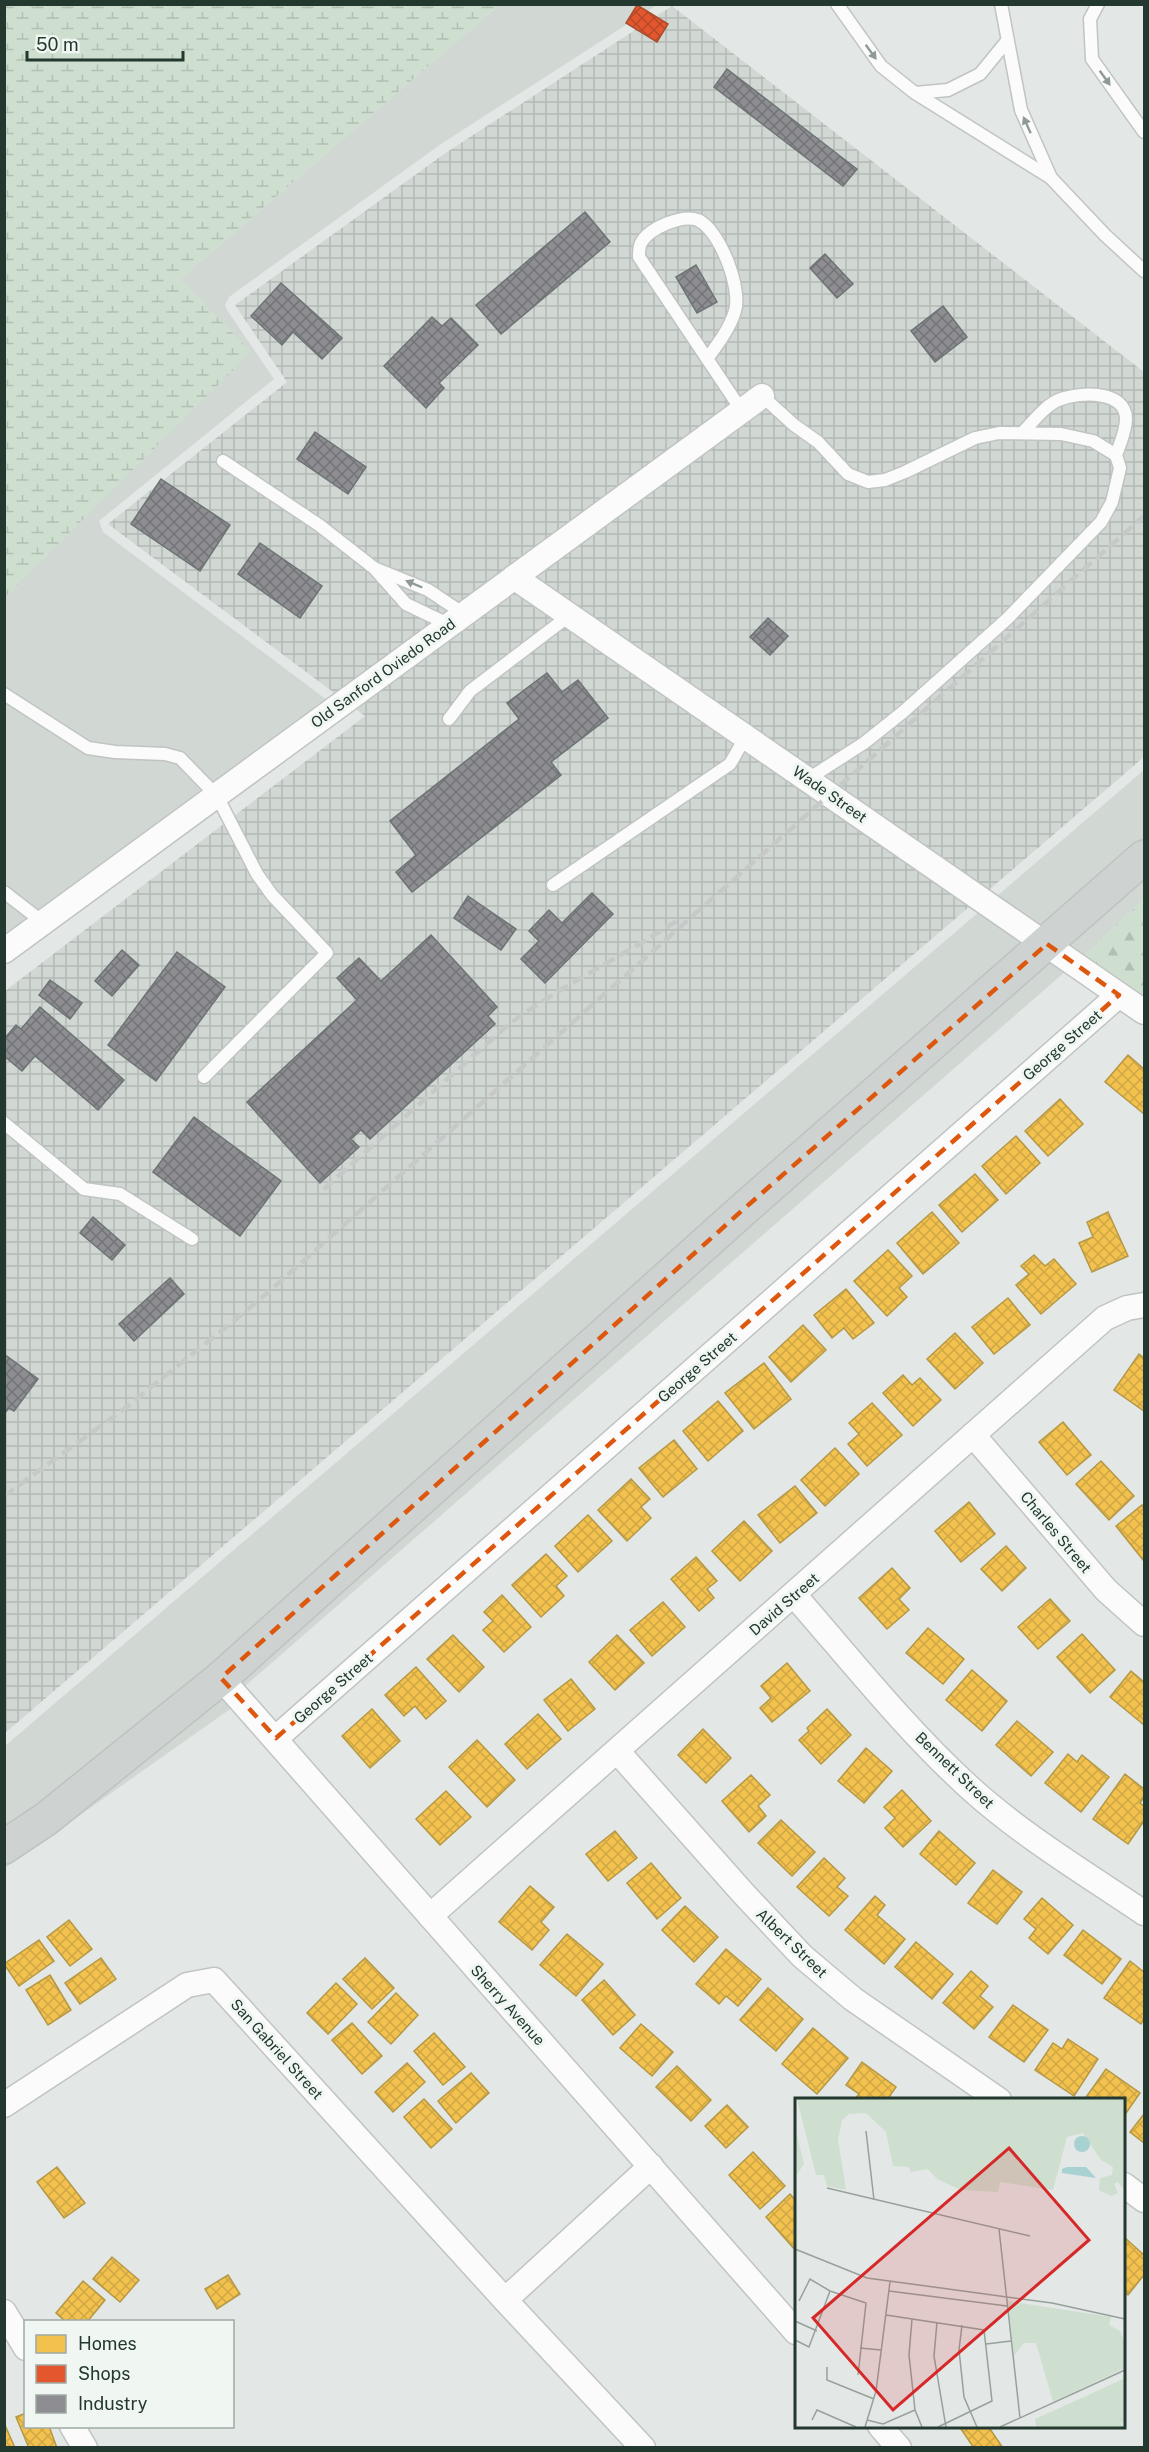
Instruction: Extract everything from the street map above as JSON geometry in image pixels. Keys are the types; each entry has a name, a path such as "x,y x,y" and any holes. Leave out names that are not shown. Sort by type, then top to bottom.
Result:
{"main road":[{"path":"4,1847 46,1819 221,1678 746,1207 1144,857"}],"street":[{"name":"Old Sanford Oviedo Road","path":"4,951 762,396"},
{"name":"Wade Street","path":"514,577 1144,1012"},
{"name":"George Street","path":"276,1738 1119,995"},
{"name":"David Street","path":"430,1916 1105,1318 1127,1308 1144,1305"},
{"name":"Charles Street","path":"973,1435 1106,1590 1144,1624"},
{"name":"Bennett Street","path":"794,1595 925,1743 969,1787 1014,1825 1144,1913"},
{"name":"Sherry Avenue","path":"221,1678 795,2330"},
{"name":"Albert Street","path":"617,1751 802,1956 853,1999 996,2098"},
{"name":"San Gabriel Street","path":"4,2105 187,1985 214,1980 505,2300 644,2448"},
{"path":"505,2300 651,2166"},
{"path":"1125,2187 1144,2200"},
{"path":"4,2312 24,2345"},
{"path":"73,2428 85,2448"},
{"path":"881,2428 899,2448"}],"lane":[{"path":"837,4 881,66 915,93 1051,178 1105,235 1144,271"},
{"path":"1001,4 1021,110 1051,178"},
{"path":"1098,4 1090,19 1092,59 1144,132"},
{"path":"915,93 948,90 980,74 1007,41"},
{"path":"707,359 728,328 736,309 738,292 726,259 711,232 699,221 683,218 657,228 641,244 639,257 707,359 742,411"},
{"path":"808,779 864,743 903,712 1006,619 1101,522 1112,502 1120,468 1116,455 1126,417 1121,404 1113,398 1098,395 1077,395 1059,399 1023,432"},
{"path":"762,396 794,425 818,442 848,474 868,482 885,480 975,438 999,433 1061,434 1093,441 1116,455"},
{"path":"223,460 319,525 374,568 406,604 457,620"},
{"path":"374,568 428,590 457,620"},
{"path":"449,719 470,691 570,615"},
{"path":"4,694 88,748 114,752 165,754 180,758 217,796 257,874 272,895 327,953 204,1077"},
{"path":"553,885 730,764 746,736"},
{"path":"4,892 44,923"},
{"path":"4,1123 84,1189 120,1194 192,1239"}],"highlighted area":[{"path":"1047,944 1119,995 276,1738 221,1678 746,1207"}],"shaded area":[{"path":"499,5 657,5 441,144 229,297 225,305 227,310 274,379 99,521 103,532 327,700 5,936 5,597 250,352 180,279"},
{"path":"672,6 1144,372 1144,757 5,1733 5,991 365,716 108,524 287,382 235,305 447,152"},
{"path":"1144,770 1144,841 1045,930 997,896"},
{"path":"1144,873 1144,899 1083,957 1065,944"},
{"path":"980,911 1028,944 213,1670 5,1833 5,1746"},
{"path":"1047,960 1066,971 244,1687 237,1680"},
{"path":"221,1694 233,1707 5,1868 5,1862"}],"green space":[{"path":"5,4 499,5 180,279 251,352 5,597"},
{"path":"1144,899 1144,1000 1119,979 1117,981 1083,957"}],"building: Homes":[{"path":"1128,1055 1144,1069 1144,1114 1105,1082"},
{"path":"1060,1099 1083,1124 1048,1156 1025,1131"},
{"path":"1016,1136 1040,1163 1006,1194 982,1166"},
{"path":"975,1174 998,1200 962,1232 939,1205"},
{"path":"932,1212 959,1243 923,1274 897,1243"},
{"path":"1108,1212 1128,1256 1092,1272 1079,1243 1093,1237 1087,1222"},
{"path":"888,1250 912,1276 899,1288 907,1297 887,1316 854,1281"},
{"path":"1034,1255 1045,1266 1054,1259 1076,1284 1041,1314 1016,1285 1029,1274 1021,1266"},
{"path":"846,1289 874,1323 853,1339 844,1328 832,1338 814,1315"},
{"path":"1008,1298 1030,1325 994,1354 972,1327"},
{"path":"803,1325 826,1350 791,1382 769,1357"},
{"path":"955,1333 983,1363 955,1389 927,1359"},
{"path":"1139,1354 1144,1358 1144,1411 1114,1390"},
{"path":"764,1363 791,1399 754,1429 725,1393"},
{"path":"903,1375 912,1385 920,1378 941,1400 913,1426 883,1393"},
{"path":"718,1401 743,1431 708,1461 683,1431"},
{"path":"872,1403 902,1435 867,1466 848,1444 859,1434 849,1423"},
{"path":"1063,1422 1091,1455 1067,1475 1039,1442"},
{"path":"674,1440 697,1469 663,1497 639,1468"},
{"path":"835,1448 859,1474 825,1506 801,1480"},
{"path":"1101,1461 1134,1496 1109,1520 1076,1484"},
{"path":"631,1479 650,1499 641,1507 651,1518 627,1541 598,1510"},
{"path":"795,1486 817,1513 780,1543 758,1515"},
{"path":"969,1502 995,1534 961,1562 935,1531"},
{"path":"1142,1505 1144,1509 1144,1561 1116,1526"},
{"path":"588,1515 612,1541 578,1572 555,1546"},
{"path":"744,1521 772,1551 740,1581 712,1551"},
{"path":"1006,1546 1026,1568 1002,1591 981,1569"},
{"path":"546,1554 567,1576 556,1586 564,1596 541,1617 512,1585"},
{"path":"696,1557 717,1581 707,1589 714,1598 699,1611 671,1579"},
{"path":"892,1568 910,1588 899,1599 909,1610 887,1629 859,1598"},
{"path":"502,1595 531,1627 504,1652 483,1630 493,1621 484,1612"},
{"path":"1050,1599 1070,1621 1038,1649 1018,1627"},
{"path":"663,1602 685,1627 652,1656 630,1630"},
{"path":"928,1628 964,1659 943,1684 906,1653"},
{"path":"1082,1634 1115,1670 1090,1693 1057,1657"},
{"path":"453,1635 484,1667 459,1692 427,1659"},
{"path":"617,1635 644,1663 615,1690 589,1662"},
{"path":"787,1663 810,1691 772,1722 760,1708 771,1698 761,1686"},
{"path":"416,1667 446,1701 426,1719 415,1706 404,1716 385,1695"},
{"path":"972,1670 1007,1701 982,1731 946,1700"},
{"path":"1131,1671 1144,1682 1144,1725 1110,1697"},
{"path":"571,1679 595,1709 568,1731 544,1700"},
{"path":"372,1709 400,1741 370,1768 342,1736"},
{"path":"827,1709 851,1735 821,1764 799,1740 809,1731 807,1728"},
{"path":"538,1714 561,1739 527,1769 505,1744"},
{"path":"1017,1721 1053,1752 1031,1776 996,1745"},
{"path":"703,1729 731,1758 706,1783 678,1755"},
{"path":"477,1740 515,1780 487,1807 449,1767"},
{"path":"866,1748 892,1771 864,1803 838,1781"},
{"path":"1068,1754 1077,1762 1082,1755 1109,1777 1081,1812 1045,1783"},
{"path":"1125,1774 1144,1789 1144,1797 1140,1803 1144,1806 1144,1821 1128,1844 1093,1819"},
{"path":"751,1775 770,1795 758,1806 766,1816 749,1832 722,1801"},
{"path":"902,1790 931,1821 903,1847 885,1828 895,1818 884,1807"},
{"path":"446,1791 471,1817 440,1845 416,1819"},
{"path":"781,1820 815,1852 792,1876 758,1843"},
{"path":"615,1831 637,1858 608,1881 586,1854"},
{"path":"939,1831 975,1863 956,1885 920,1854"},
{"path":"824,1858 845,1878 837,1887 848,1896 829,1916 797,1887"},
{"path":"651,1863 681,1898 657,1919 627,1883"},
{"path":"993,1870 1022,1892 997,1924 968,1903"},
{"path":"530,1886 554,1907 541,1922 549,1930 532,1950 499,1922"},
{"path":"875,1896 885,1905 877,1915 905,1939 884,1964 845,1930"},
{"path":"1042,1898 1073,1925 1048,1954 1029,1938 1036,1929 1024,1919"},
{"path":"685,1906 718,1937 694,1962 662,1930"},
{"path":"69,1920 92,1949 70,1966 47,1937"},
{"path":"1083,1930 1121,1959 1102,1984 1064,1955"},
{"path":"567,1934 603,1964 576,1996 540,1965"},
{"path":"39,1940 54,1961 19,1986 4,1964"},
{"path":"916,1942 953,1974 932,1999 895,1967"},
{"path":"726,1949 761,1979 738,2006 726,1996 719,2004 696,1984"},
{"path":"101,1958 116,1979 80,2004 65,1983"},
{"path":"365,1958 394,1988 372,2009 343,1979"},
{"path":"1130,1961 1144,1972 1144,2019 1141,2024 1104,1998"},
{"path":"971,1971 988,1986 980,1996 993,2007 974,2029 943,2003"},
{"path":"50,1975 71,2010 48,2025 26,1990"},
{"path":"604,1980 635,2015 613,2035 582,2000"},
{"path":"336,1983 357,2004 328,2034 307,2013"},
{"path":"768,1988 803,2019 776,2051 740,2020"},
{"path":"396,1993 418,2015 391,2044 368,2022"},
{"path":"1013,2005 1048,2030 1024,2062 989,2037"},
{"path":"352,2023 382,2056 362,2074 332,2040"},
{"path":"641,2024 673,2052 652,2076 620,2048"},
{"path":"813,2028 848,2058 817,2094 782,2064"},
{"path":"434,2033 465,2067 443,2085 414,2051"},
{"path":"1068,2039 1098,2059 1074,2096 1035,2070 1053,2043 1062,2049"},
{"path":"862,2062 896,2087 888,2098 856,2098 859,2094 846,2085"},
{"path":"407,2063 425,2082 393,2112 375,2092"},
{"path":"677,2066 711,2100 691,2121 656,2087"},
{"path":"1106,2069 1140,2093 1125,2115 1125,2098 1085,2098"},
{"path":"471,2073 489,2093 456,2123 438,2101"},
{"path":"424,2099 452,2129 431,2148 404,2117"},
{"path":"727,2105 748,2127 726,2148 705,2126"},
{"path":"1144,2114 1144,2143 1130,2132"},
{"path":"753,2152 785,2186 760,2209 729,2175"},
{"path":"57,2167 85,2203 64,2218 37,2182"},
{"path":"790,2194 795,2200 795,2250 766,2217"},
{"path":"1125,2238 1144,2255 1144,2275 1128,2295 1125,2292"},
{"path":"112,2257 139,2280 120,2302 93,2279"},
{"path":"228,2275 240,2294 217,2309 205,2289"},
{"path":"83,2281 105,2300 89,2320 64,2320 56,2313"},
{"path":"24,2414 24,2428 50,2428 57,2448 29,2448 16,2417"},
{"path":"5,2425 15,2448 4,2448"},
{"path":"989,2428 1003,2448 974,2448 961,2429"}],"building: Shops":[{"path":"637,5 668,24 657,42 626,23"}],"building: Industry":[{"path":"727,69 857,169 843,186 714,87"},
{"path":"585,212 610,242 501,334 476,305"},
{"path":"825,254 853,284 837,298 810,268"},
{"path":"696,265 717,302 697,313 676,277"},
{"path":"281,283 342,338 322,359 293,332 282,345 251,316"},
{"path":"943,306 967,337 935,362 911,331"},
{"path":"432,317 442,326 451,318 478,345 439,383 444,388 426,408 384,366"},
{"path":"315,432 366,467 348,494 297,459"},
{"path":"161,479 230,525 200,571 131,524"},
{"path":"260,543 322,586 300,618 238,574"},
{"path":"768,618 788,636 770,655 750,637"},
{"path":"547,673 562,692 578,680 608,718 551,762 561,775 412,892 396,872 416,855 390,821 519,719 507,703"},
{"path":"592,893 613,914 545,983 521,959 539,941 529,931 549,910 562,923"},
{"path":"468,896 516,929 501,950 454,918"},
{"path":"431,935 497,1007 488,1016 495,1024 370,1139 361,1130 351,1139 359,1147 320,1183 247,1102 357,1000 337,978 359,958 381,981"},
{"path":"122,950 139,965 112,996 95,981"},
{"path":"177,952 225,987 156,1081 108,1045"},
{"path":"50,980 82,1003 70,1019 39,995"},
{"path":"40,1007 124,1080 98,1110 35,1056 22,1071 4,1056 4,1039 16,1025 21,1029"},
{"path":"194,1117 281,1181 240,1236 153,1172"},
{"path":"93,1217 125,1245 112,1260 80,1233"},
{"path":"170,1278 184,1294 134,1341 119,1324"},
{"path":"4,1354 38,1379 14,1411 9,1408 4,1414"}],"railway":[{"path":"4,1496 124,1409 257,1302 1144,516"},
{"path":"324,1189 509,1024 550,996 678,920"}]}
